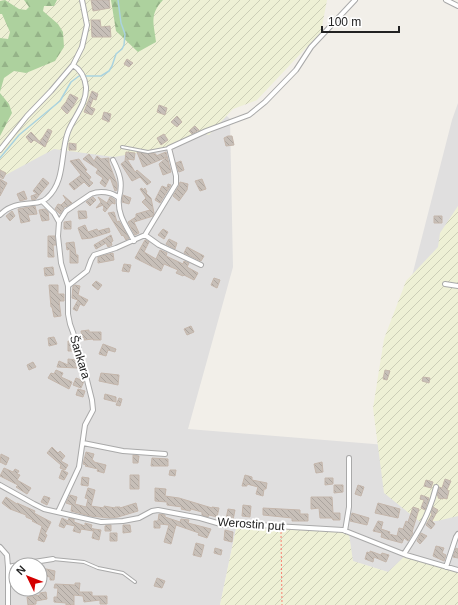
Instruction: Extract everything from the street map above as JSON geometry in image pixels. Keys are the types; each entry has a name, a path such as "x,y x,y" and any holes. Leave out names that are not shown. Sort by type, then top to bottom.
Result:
{"street":[{"path":"0,150 26,116 52,91 73,65 82,47 87,25 82,0"},
{"path":"68,286 87,271 94,255 134,241 145,235 176,184 176,176 168,148 206,131 249,115 265,102 296,70 311,48 355,0"},
{"path":"446,0 458,6"},
{"path":"0,215 5,210 16,205 43,202 52,193 58,181 62,170 68,132 85,100 86,87 82,72 73,65"},
{"path":"113,160 120,175 121,192 118,206 121,216 134,241"},
{"path":"43,202 54,213 59,222 66,211 94,192 114,194 119,198"},
{"name":"Šankara","path":"58,512 79,467 85,425 93,410 83,364 68,314 68,286 61,263 58,236 59,222"},
{"path":"145,235 159,245 201,265"},
{"path":"445,284 458,286"},
{"path":"83,443 123,452 165,454"},
{"path":"345,531 349,507 349,458"},
{"name":"Werostin put","path":"0,485 44,509 101,522 139,518 152,511 158,510 200,518 224,525 240,524 345,531 404,554 458,570"},
{"path":"404,554 423,525 431,506 436,487"},
{"path":"446,567 458,534"},
{"path":"0,546 7,555 8,567"},
{"path":"48,560 53,559"}],"lane":[{"path":"122,146 148,152 168,148"},
{"path":"53,559 84,562 98,568 123,574 135,582"}],"path":[{"path":"280,526 282,605"}],"shaded area":[{"path":"144,38 230,119 233,267 188,429 386,445 458,445 458,570 388,572 352,561 349,534 298,528 237,524 220,605 0,605 0,115"},
{"path":"458,103 458,303 411,280 452,120"}],"green space":[{"path":"0,0 327,0 321,32 257,100 233,109 209,135 196,132 171,147 114,157 54,149 0,178"},
{"path":"5,0 19,9 26,10 29,7 24,0 57,0 54,6 44,6 43,11 58,24 63,32 64,47 55,61 26,73 14,71 4,78 0,92 0,38 8,39 10,32 2,14 0,14 0,1"},
{"path":"111,0 163,0 154,15 156,42 138,52 116,31"},
{"path":"0,93 9,104 12,113 0,136"},
{"path":"458,206 458,516 437,521 420,522 384,493 373,408 384,339 406,281 438,247 440,233"},
{"path":"237,524 345,529 349,534 353,561 388,572 406,555 458,570 458,605 220,605"}],"building":[{"path":"91,0 109,0 110,8 93,11"},
{"path":"91,20 100,20 101,27 110,26 111,37 92,37"},
{"path":"127,59 133,63 129,67 124,64"},
{"path":"92,91 98,94 96,100 93,99 90,107 95,109 92,115 84,112"},
{"path":"70,94 78,98 67,114 61,108"},
{"path":"159,105 167,108 165,115 157,112"},
{"path":"104,112 111,114 109,122 102,119"},
{"path":"177,116 182,122 177,127 171,122"},
{"path":"195,126 199,130 192,134 189,131"},
{"path":"48,129 52,131 45,147 34,140 31,143 26,137 31,132 40,142"},
{"path":"164,134 168,140 161,145 157,138"},
{"path":"232,136 234,145 226,146 224,138"},
{"path":"69,143 76,144 76,150 69,150"},
{"path":"126,152 135,153 134,160 127,159 135,172 137,170 151,182 147,185 140,177 132,181 121,164 125,161"},
{"path":"137,152 156,154 156,156 166,152 171,172 163,175 159,164 167,157 143,167"},
{"path":"89,154 94,161 97,156 101,159 109,158 109,163 117,184 117,190 115,191 110,177 105,187 100,183 103,178 96,173 98,169 83,159"},
{"path":"79,159 87,170 85,171 91,177 89,180 93,183 89,187 84,182 74,190 69,184 81,175 70,161"},
{"path":"181,161 184,170 179,172 176,163"},
{"path":"0,170 6,173 3,179 0,177"},
{"path":"43,178 49,183 36,199 32,200 31,196 37,194 33,191"},
{"path":"0,179 7,183 0,196"},
{"path":"202,179 206,189 200,191 195,181"},
{"path":"180,182 188,184 187,190 179,201 173,196"},
{"path":"168,184 171,185 160,203 155,200 162,186 167,188"},
{"path":"142,188 143,190 145,188 146,193 151,198 154,213 153,216 134,222 139,233 135,235 128,222 136,217 136,214 150,210 142,202 146,198 140,189"},
{"path":"24,191 27,199 20,201 17,194"},
{"path":"63,195 72,203 66,207 65,206 60,214 55,209 58,204 61,205 66,200"},
{"path":"123,195 131,198 129,204 122,202"},
{"path":"93,197 96,200 90,206 86,202"},
{"path":"98,197 107,203 110,197 115,200 115,204 112,203 105,212 103,210 103,205 96,208 101,202"},
{"path":"35,206 37,214 28,215 30,221 21,223 18,209"},
{"path":"45,209 48,212 49,220 42,221 39,210"},
{"path":"12,211 15,216 10,221 6,216"},
{"path":"78,211 86,211 87,218 79,219"},
{"path":"114,212 117,222 119,221 129,238 126,240 108,213"},
{"path":"434,216 442,216 442,223 434,223"},
{"path":"71,221 71,229 64,229 64,222"},
{"path":"85,225 88,232 97,229 98,231 109,228 110,232 91,238 82,239 78,228"},
{"path":"163,229 168,232 164,239 158,235"},
{"path":"111,235 113,241 111,242 112,245 108,247 106,243 96,249 94,245"},
{"path":"48,236 55,236 56,245 53,245 54,257 48,257"},
{"path":"169,239 177,243 175,249 166,244"},
{"path":"146,240 149,242 144,252 156,259 160,250 167,253 166,256 183,264 184,261 189,263 187,267 198,273 194,280 176,273 178,270 164,264 161,271 135,258"},
{"path":"74,242 76,255 78,255 78,263 70,263 70,249 67,250 66,243"},
{"path":"187,247 204,256 201,261 184,253"},
{"path":"113,253 114,260 98,263 98,257"},
{"path":"124,264 131,265 129,272 122,271"},
{"path":"53,267 54,275 45,276 44,268"},
{"path":"214,278 220,280 217,288 211,285"},
{"path":"96,281 102,285 98,290 92,285"},
{"path":"49,285 58,285 58,294 64,294 64,301 59,301 61,316 54,317 51,307"},
{"path":"73,286 80,286 78,295 88,300 84,306 80,304 77,311 73,309 78,300 72,298"},
{"path":"191,326 194,332 187,335 184,329"},
{"path":"89,330 89,332 101,332 101,340 84,340 84,337 82,338 81,331"},
{"path":"54,337 57,344 49,346 48,338"},
{"path":"68,341 72,341 73,351 68,351"},
{"path":"103,344 116,349 115,352 108,350 106,356 99,354"},
{"path":"68,359 77,360 77,368 57,367 59,361 68,365"},
{"path":"33,362 36,367 29,370 27,365"},
{"path":"56,370 63,373 61,377 72,382 69,389 48,378 51,373 54,374"},
{"path":"385,370 390,371 387,380 383,379"},
{"path":"101,373 119,375 118,385 99,381"},
{"path":"423,377 430,378 429,383 422,381"},
{"path":"76,378 84,381 81,388 73,385"},
{"path":"78,389 85,391 83,397 76,395"},
{"path":"105,394 116,397 116,402 104,399"},
{"path":"119,398 122,399 120,406 116,405"},
{"path":"52,447 58,453 60,451 65,456 61,461 68,465 65,470 60,468 61,465 47,453"},
{"path":"86,452 94,454 92,460 94,462 106,465 104,473 97,471 98,469 85,466 86,465 83,464"},
{"path":"1,454 9,458 6,465 0,462"},
{"path":"133,455 139,456 138,463 133,463"},
{"path":"152,458 168,459 168,466 151,466"},
{"path":"322,462 323,472 316,473 314,464"},
{"path":"4,468 13,472 15,469 19,471 17,474 20,475 17,480 31,488 27,494 16,487 18,485 0,476"},
{"path":"62,470 68,473 64,480 59,478"},
{"path":"170,470 176,470 175,476 169,475"},
{"path":"130,475 139,475 139,489 130,489"},
{"path":"245,475 252,477 252,480 267,483 263,496 256,494 258,487 247,484 247,486 242,486"},
{"path":"82,477 89,478 88,486 81,485"},
{"path":"325,478 333,478 333,484 325,485"},
{"path":"445,479 451,481 447,490 449,491 447,499 438,498 439,487 442,488"},
{"path":"426,480 433,482 431,488 424,486"},
{"path":"334,485 343,485 343,492 334,493"},
{"path":"358,485 364,487 361,496 355,494"},
{"path":"88,488 95,490 91,506 120,508 136,503 138,511 110,518 90,516 71,511 72,505 66,503 70,495 77,497 75,504 86,507 88,499 85,498"},
{"path":"155,488 166,489 165,496 179,498 212,508 219,508 217,517 209,515 208,517 202,515 202,512 191,509 190,511 181,509 182,507 167,505 167,502 155,501"},
{"path":"421,495 429,498 425,510 421,508 424,500 420,499"},
{"path":"44,496 50,498 47,505 41,502"},
{"path":"6,497 17,504 35,511 34,513 51,522 45,534 47,535 44,542 38,540 42,526 26,517 26,515 10,509 2,503"},
{"path":"311,497 332,497 333,513 340,513 340,520 320,518 319,508 311,509"},
{"path":"378,503 400,509 398,518 375,513"},
{"path":"243,505 251,506 250,517 242,516"},
{"path":"413,507 419,509 412,532 413,533 408,541 404,538 402,543 387,539 381,537 382,533 373,531 378,521 383,522 381,529 390,532 389,534 397,536 399,528 403,529 406,521 408,522"},
{"path":"433,507 438,510 432,521 435,524 431,529 426,525 432,514"},
{"path":"263,508 300,510 300,514 308,514 308,521 292,521 292,518 263,515"},
{"path":"228,509 235,510 233,520 226,519"},
{"path":"352,513 369,518 367,525 350,521"},
{"path":"159,514 165,515 165,517 180,522 181,519 189,520 188,523 211,529 207,538 198,535 199,533 176,525 171,544 164,542 169,525 160,524 160,528 154,528 154,521 158,521"},
{"path":"62,518 68,521 69,518 74,519 74,522 85,526 85,523 92,525 91,528 94,529 93,531 81,529 80,533 73,531 75,526 66,524 64,528 59,526"},
{"path":"111,525 111,531 105,531 105,526"},
{"path":"123,525 130,525 131,532 123,533"},
{"path":"94,529 101,530 99,540 92,538"},
{"path":"225,530 233,532 232,542 224,540"},
{"path":"110,533 117,533 117,541 110,541"},
{"path":"421,533 427,536 420,544 417,541"},
{"path":"196,543 204,545 201,557 193,555"},
{"path":"436,546 444,548 442,553 446,555 444,561 433,556"},
{"path":"215,548 222,550 221,555 214,553"},
{"path":"456,548 458,549 458,558 453,557"},
{"path":"370,551 381,555 382,553 389,555 386,562 374,557 373,562 365,559 367,552 370,553"},
{"path":"48,569 55,571 54,580 50,580 50,577 48,577"},
{"path":"157,578 165,581 162,588 154,586"},
{"path":"75,583 80,583 79,592 92,592 92,596 107,596 107,604 100,604 100,600 84,602 83,596 74,595 74,605 54,602 54,597 57,597 58,588 54,588 55,584 75,585"},
{"path":"27,597 47,597 47,599 36,601 36,604 28,605"}],"waterway":[{"path":"0,158 19,135 60,101 71,82 79,76 101,76 109,71 116,54 124,45 125,34 121,23 118,0"}]}
